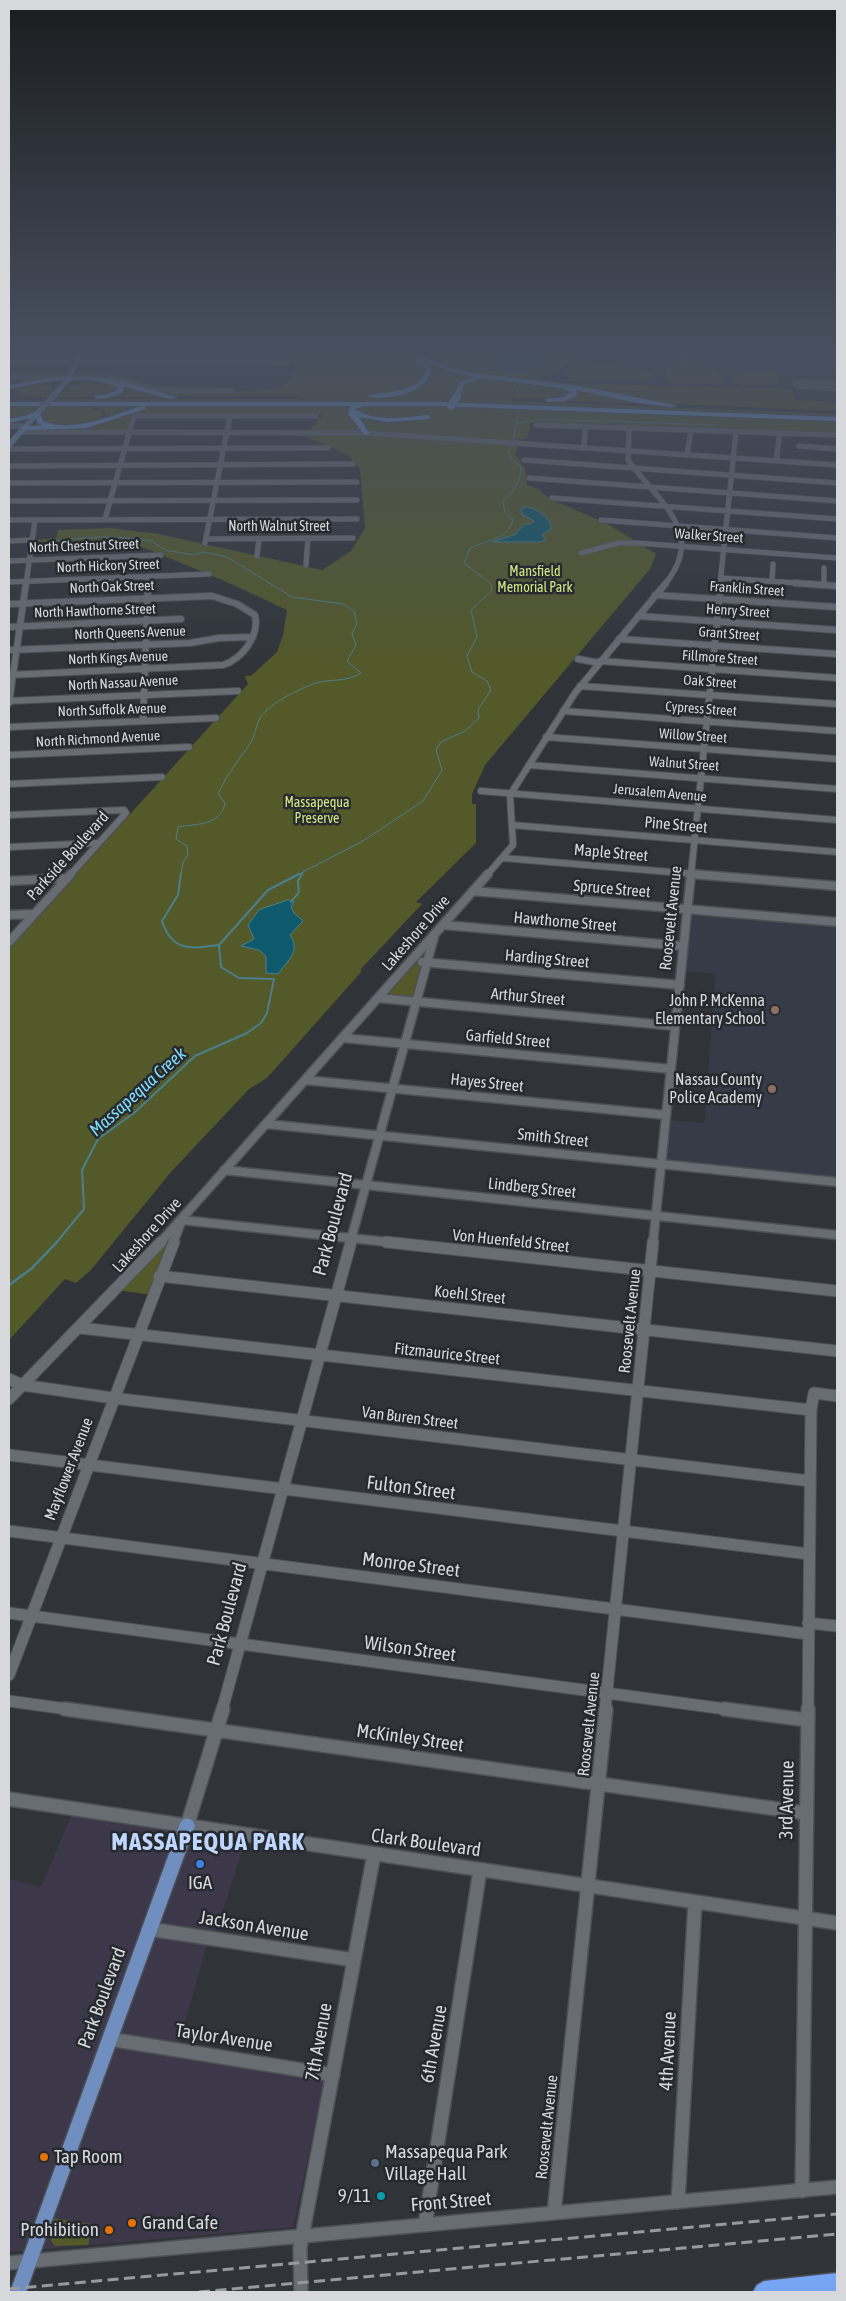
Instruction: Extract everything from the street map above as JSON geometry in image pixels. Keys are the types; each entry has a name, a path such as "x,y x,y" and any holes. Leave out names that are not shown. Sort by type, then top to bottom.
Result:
{"highway":[{"path":"764,2292 837,2284"}],"main road":[{"name":"Park Boulevard","path":"18,2292 186,1826"}],"street":[{"path":"105,520 121,461"},
{"path":"210,519 221,461"},
{"path":"543,461 837,483"},
{"path":"511,793 580,686 676,571 682,541 674,518 629,461"},
{"name":"Roosevelt Avenue","path":"554,2213 734,461"},
{"path":"781,461 837,466"},
{"path":"9,466 353,464"},
{"path":"529,478 837,501"},
{"path":"9,483 356,482"},
{"path":"552,498 837,519"},
{"path":"9,501 356,500"},
{"name":"North Walnut Street","path":"210,519 206,541 260,538 353,538"},
{"path":"9,520 357,519"},
{"path":"9,701 10,675 20,626 35,520"},
{"path":"601,520 837,538"},
{"path":"257,556 260,538"},
{"path":"306,565 308,538"},
{"path":"9,541 32,540"},
{"name":"Walker Street","path":"580,553 593,548 628,543 837,558"},
{"name":"North Chestnut Street","path":"9,561 161,555"},
{"path":"772,581 773,564"},
{"path":"824,568 824,585"},
{"name":"North Hickory Street","path":"9,582 209,574"},
{"path":"144,721 148,577"},
{"path":"721,578 837,586"},
{"name":"Franklin Street","path":"655,595 837,607"},
{"name":"North Oak Street","path":"9,604 216,597 242,606 255,615 252,638"},
{"name":"Henry Street","path":"638,616 837,630"},
{"name":"North Hawthorne Street","path":"9,627 181,620"},
{"name":"North Queens Avenue","path":"9,650 252,638"},
{"name":"North Kings Avenue","path":"10,675 228,664 238,659 246,651 252,638"},
{"name":"Grant Street","path":"619,639 837,654"},
{"name":"Fillmore Street","path":"578,659 837,678"},
{"name":"Oak Street","path":"580,686 837,704"},
{"name":"North Nassau Avenue","path":"9,701 238,690"},
{"name":"Cypress Street","path":"563,711 837,731"},
{"name":"North Suffolk Avenue","path":"9,727 216,718"},
{"name":"Willow Street","path":"546,737 837,759"},
{"name":"North Richmond Avenue","path":"9,755 189,747"},
{"name":"Walnut Street","path":"528,765 837,789"},
{"path":"9,784 162,777"},
{"name":"Jerusalem Avenue","path":"481,791 837,820"},
{"name":"Lakeshore Drive","path":"9,1399 80,1328 182,1220 224,1170 412,961 513,845 511,793"},
{"path":"9,815 124,810"},
{"name":"Parkside Boulevard","path":"9,942 124,815 124,810"},
{"name":"Pine Street","path":"512,825 837,852"},
{"path":"9,847 97,843"},
{"name":"Maple Street","path":"502,858 837,886"},
{"path":"9,881 66,878"},
{"name":"Spruce Street","path":"474,891 837,922"},
{"path":"9,915 34,914"},
{"name":"Hawthorne Street","path":"444,925 684,946"},
{"name":"Park Boulevard","path":"186,1826 217,1730 241,1644 434,935"},
{"name":"Harding Street","path":"412,961 680,985"},
{"name":"Arthur Street","path":"378,998 675,1026"},
{"name":"Garfield Street","path":"343,1038 671,1070"},
{"name":"Hayes Street","path":"305,1080 666,1115"},
{"name":"Smith Street","path":"266,1124 837,1182"},
{"name":"Lindberg Street","path":"224,1170 837,1235"},
{"path":"159,1276 182,1220"},
{"name":"Von Huenfeld Street","path":"182,1220 837,1291"},
{"name":"Koehl Street","path":"159,1276 837,1351"},
{"name":"Mayflower Avenue","path":"9,1675 159,1276"},
{"name":"Fitzmaurice Street","path":"80,1328 810,1410"},
{"name":"Van Buren Street","path":"9,1380 22,1386 113,1398 810,1481"},
{"path":"810,1410 814,1394 837,1396"},
{"name":"3rd Avenue","path":"802,2190 810,1410"},
{"name":"Fulton Street","path":"9,1456 809,1554"},
{"name":"Monroe Street","path":"9,1531 616,1609 808,1628 837,1626"},
{"name":"Wilson Street","path":"9,1613 807,1720"},
{"name":"McKinley Street","path":"9,1701 806,1813"},
{"name":"Clark Boulevard","path":"9,1799 837,1924"},
{"name":"7th Avenue","path":"301,2292 300,2248 302,2236 374,1854"},
{"name":"6th Avenue","path":"425,2225 480,1870"},
{"name":"4th Avenue","path":"678,2202 696,1902"},
{"name":"Jackson Avenue","path":"149,1929 354,1960"},
{"name":"Taylor Avenue","path":"109,2039 333,2075"},
{"name":"Front Street","path":"9,2263 837,2187"}],"shaded area":[{"path":"690,911 837,924 837,1179 664,1161 668,1120 704,1123 705,1119 715,974 685,971"},
{"path":"72,1814 245,1842 217,1928 206,1947 175,2058 325,2079 293,2227 9,2252 9,1879 41,1887"}],"green space":[{"name":"Massapequa Preserve","path":"353,461 521,461 520,463 525,467 527,485 538,489 550,499 608,524 656,554 650,569 485,765 472,794 472,804 476,804 476,843 416,902 422,904 360,970 362,971 267,1078 249,1089 171,1172 90,1271 76,1283 65,1279 9,1340 9,948 248,684 245,676 251,676 277,652 283,635 287,610 227,582 145,548 36,547 37,540 56,538 58,530 110,528 159,534 322,570 351,551 365,528 360,469"},
{"path":"412,961 427,962 416,1002 378,998"},
{"path":"182,1220 152,1295 117,1290"},
{"path":"53,2218 93,2224 88,2245 55,2246 50,2239 49,2233"}],"water":[{"path":"528,507 540,512 549,521 551,529 542,535 546,540 539,542 493,542 516,534 523,525 533,523 534,521 523,515 521,511 522,508"},
{"path":"288,900 294,901 291,907 294,913 303,921 290,935 294,951 278,974 266,973 266,956 259,950 241,946 254,939 248,925 259,910"}],"waterway":[{"name":"Massapequa Creek","path":"304,872 363,841 423,801 442,770 436,750 441,742 465,731 479,718 478,710 491,690 487,681 472,672 467,656 477,637 471,610 492,590 491,584 464,563 470,548 501,536 510,527 513,520 505,512 503,502 516,486 520,477 521,466 514,461"},
{"path":"50,541 98,537 130,538 152,541 165,550 193,555 204,552 210,553 227,557 292,597 343,604 354,611 357,623 352,634 356,645 347,661 361,673 349,678 319,682 306,687 275,704 263,714 251,742 228,775 218,794 225,803 223,811 213,820 178,827 176,839 187,846 188,855 183,862 181,875"},
{"name":"Massapequa Creek","path":"297,875 304,872"},
{"path":"181,874 178,895 162,921 166,931 171,938 184,946 219,945"},
{"name":"Massapequa Creek","path":"219,945 268,890 299,874"},
{"path":"291,902 299,892 298,881 302,874"},
{"name":"Massapequa Creek","path":"56,1243 84,1209 82,1170 98,1139 134,1113 195,1056 247,1033 261,1023 267,1013 274,979 239,978 221,967 219,945"},
{"name":"Massapequa Creek","path":"9,1285 31,1269 57,1242"}],"railway":[{"path":"9,2289 837,2214"},
{"path":"199,2292 837,2234"}],"place":[{"name":"John P. McKenna Elementary School","path":"775,1010"},
{"name":"Nassau County Police Academy","path":"772,1089"},
{"name":"IGA","path":"200,1864"},
{"name":"Tap Room","path":"44,2157"},
{"name":"Massapequa Park Village Hall","path":"375,2163"},
{"name":"9/11","path":"381,2196"},
{"name":"Grand Cafe","path":"132,2223"},
{"name":"Prohibition","path":"109,2230"}],"district":[{"name":"MASSAPEQUA PARK","path":"208,1842"}],"park label":[{"name":"Mansfield Memorial Park","path":"535,580"}]}
